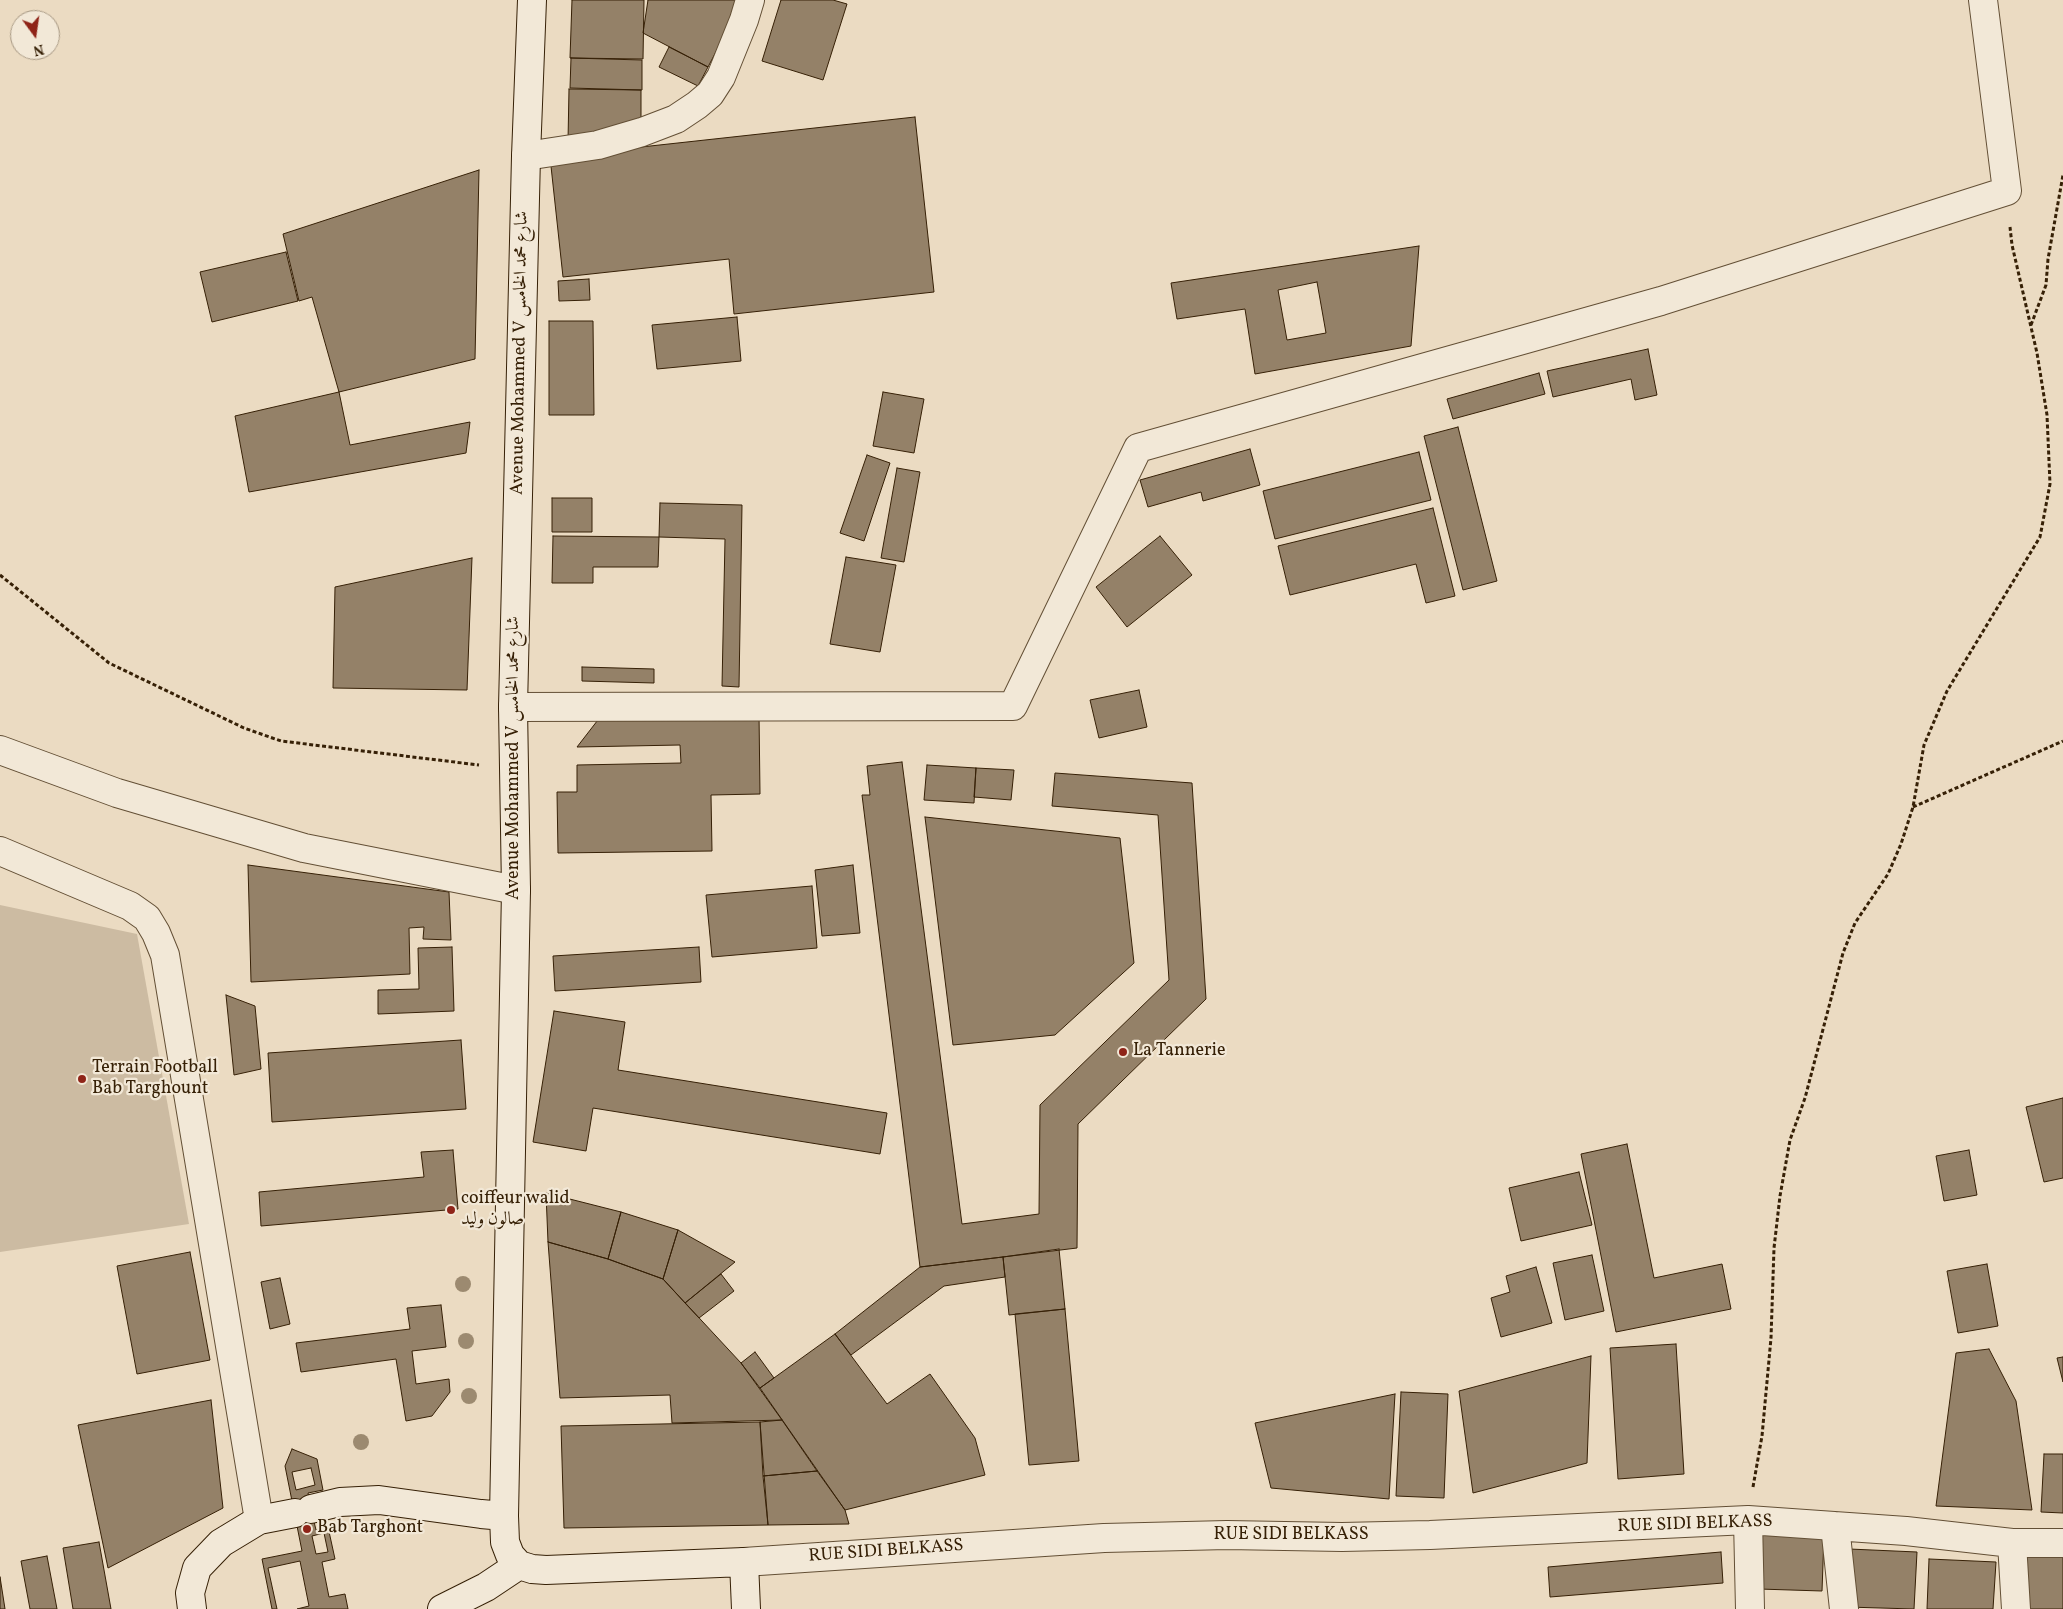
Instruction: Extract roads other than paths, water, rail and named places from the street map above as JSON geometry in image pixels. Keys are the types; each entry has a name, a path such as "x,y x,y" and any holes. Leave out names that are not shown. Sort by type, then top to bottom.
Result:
{"street":[{"name":"Avenue Mohammed V شارع محمد الخامس","path":"518,1565 510,1555 505,1542 504,1516 516,890 515,769 512,707 526,156 532,0"},
{"path":"526,156 598,145 642,132 676,119 697,105 710,94 721,77 750,0"},
{"path":"512,707 1012,706 1138,448 1661,301 2007,191 1983,0"},
{"path":"0,750 117,793 304,848 516,890"},
{"path":"0,851 130,906 148,918 156,933 164,955 259,1520"},
{"path":"192,1609 190,1593 197,1568 221,1542 259,1520 340,1502 379,1500 504,1516"},
{"path":"1748,1520 1750,1609"},
{"name":"RUE SIDI BELKASS","path":"518,1565 546,1570 744,1562 1104,1538 1227,1535 1342,1537 1430,1535 1748,1520 1954,1535 2012,1543 2063,1543"},
{"path":"1835,1526 1844,1609"},
{"path":"2012,1543 2016,1609"},
{"path":"744,1562 746,1609"},
{"path":"442,1609 486,1587 518,1565"}],"place":[{"name":"La Tannerie","path":"1123,1052"},
{"name":"Terrain Football Bab Targhount","path":"82,1079"},
{"name":"coiffeur walid صالون وليد","path":"451,1210"},
{"name":"Bab Targhont","path":"307,1529"}]}
